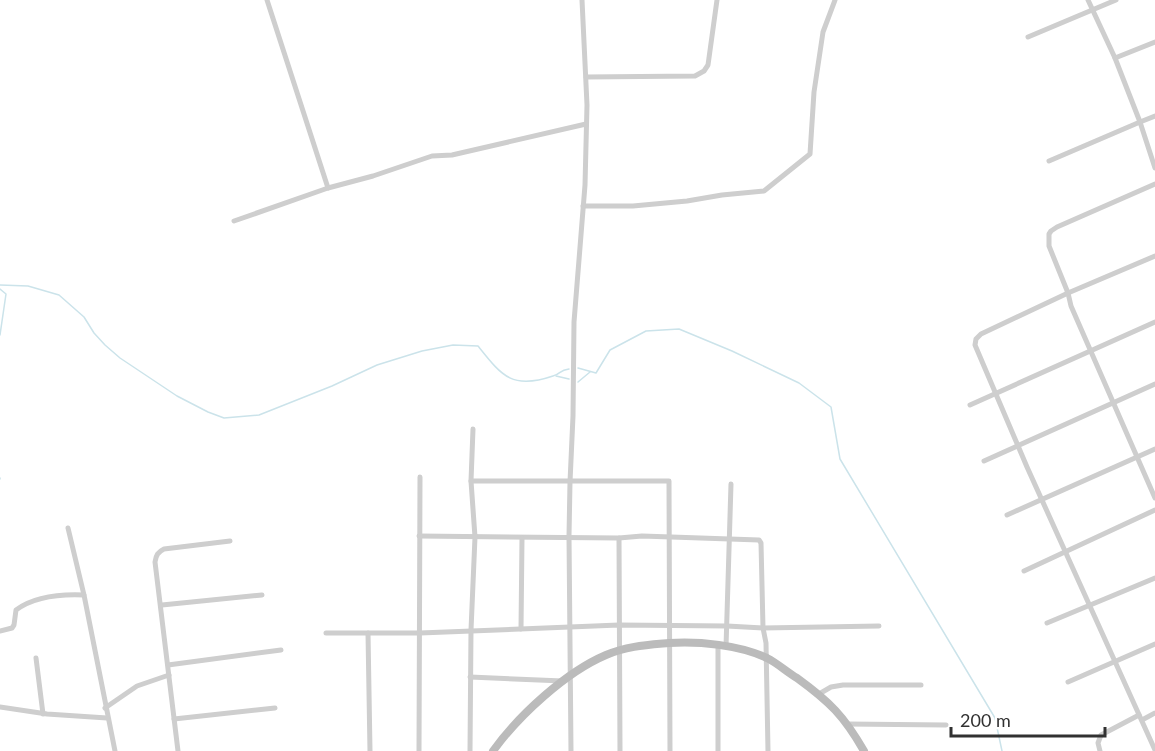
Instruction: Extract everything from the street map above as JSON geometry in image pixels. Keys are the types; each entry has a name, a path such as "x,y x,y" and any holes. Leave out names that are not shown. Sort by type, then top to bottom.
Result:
{"street":[{"path":"267,0 328,188"},
{"path":"571,751 570,482 574,322 583,206 586,124 582,0"},
{"path":"586,77 695,76 705,70 708,65 717,0"},
{"path":"583,206 633,206 764,191 810,154 814,92 823,32 835,0"},
{"path":"1088,0 1115,58 1155,168"},
{"path":"1028,37 1116,0"},
{"path":"1115,58 1155,42"},
{"path":"1049,161 1155,116"},
{"path":"234,220 432,156 452,155 586,124"},
{"path":"1155,186 1057,226 1048,238 1048,246 1068,293 1071,306 1155,498"},
{"path":"1155,256 1068,293 981,334 976,339 975,345 1065,552 1155,750"},
{"path":"970,405 1155,322"},
{"path":"984,461 1155,384"},
{"path":"470,751 471,630 475,537 471,481 473,429"},
{"path":"1007,515 1155,449"},
{"path":"419,751 420,477"},
{"path":"471,481 669,481 670,751"},
{"path":"718,751 722,646 727,626 731,484"},
{"path":"1024,571 1155,510"},
{"path":"68,528 84,595 115,751"},
{"path":"419,536 522,538 642,536 756,539 760,541 763,628 766,643 768,751"},
{"path":"521,629 522,538"},
{"path":"619,538 620,751"},
{"path":"178,751 156,557 164,549 230,541"},
{"path":"1047,623 1155,578"},
{"path":"0,631 15,625 16,610 21,606 65,594 84,595"},
{"path":"162,605 262,595"},
{"path":"326,633 420,633 619,625 763,628 879,626"},
{"path":"368,633 370,751"},
{"path":"494,751 518,722 563,681 598,658 619,650 648,644 690,642 722,646 766,658 819,694 837,711 848,724 864,751"},
{"path":"1068,682 1155,644"},
{"path":"168,665 281,650"},
{"path":"36,658 43,714"},
{"path":"105,708 137,686 169,675"},
{"path":"470,677 563,681"},
{"path":"819,694 831,687 843,685 921,686"},
{"path":"0,707 43,714 107,718"},
{"path":"174,719 275,708"},
{"path":"1100,751 1098,743 1101,735 1155,713"},
{"path":"848,724 946,725"}],"waterway":[{"path":"0,285 28,286 59,295 84,317 94,333 120,358 177,396 224,418 259,415 377,365 422,351 453,345 478,346 501,372 518,381 539,380 569,369"},
{"path":"0,289 6,294 0,335"},
{"path":"578,368 596,373 610,350 646,331 679,329 799,383 831,407 840,459 995,718 1002,751"},
{"path":"578,382 590,372"},
{"path":"556,376 569,379"}]}
